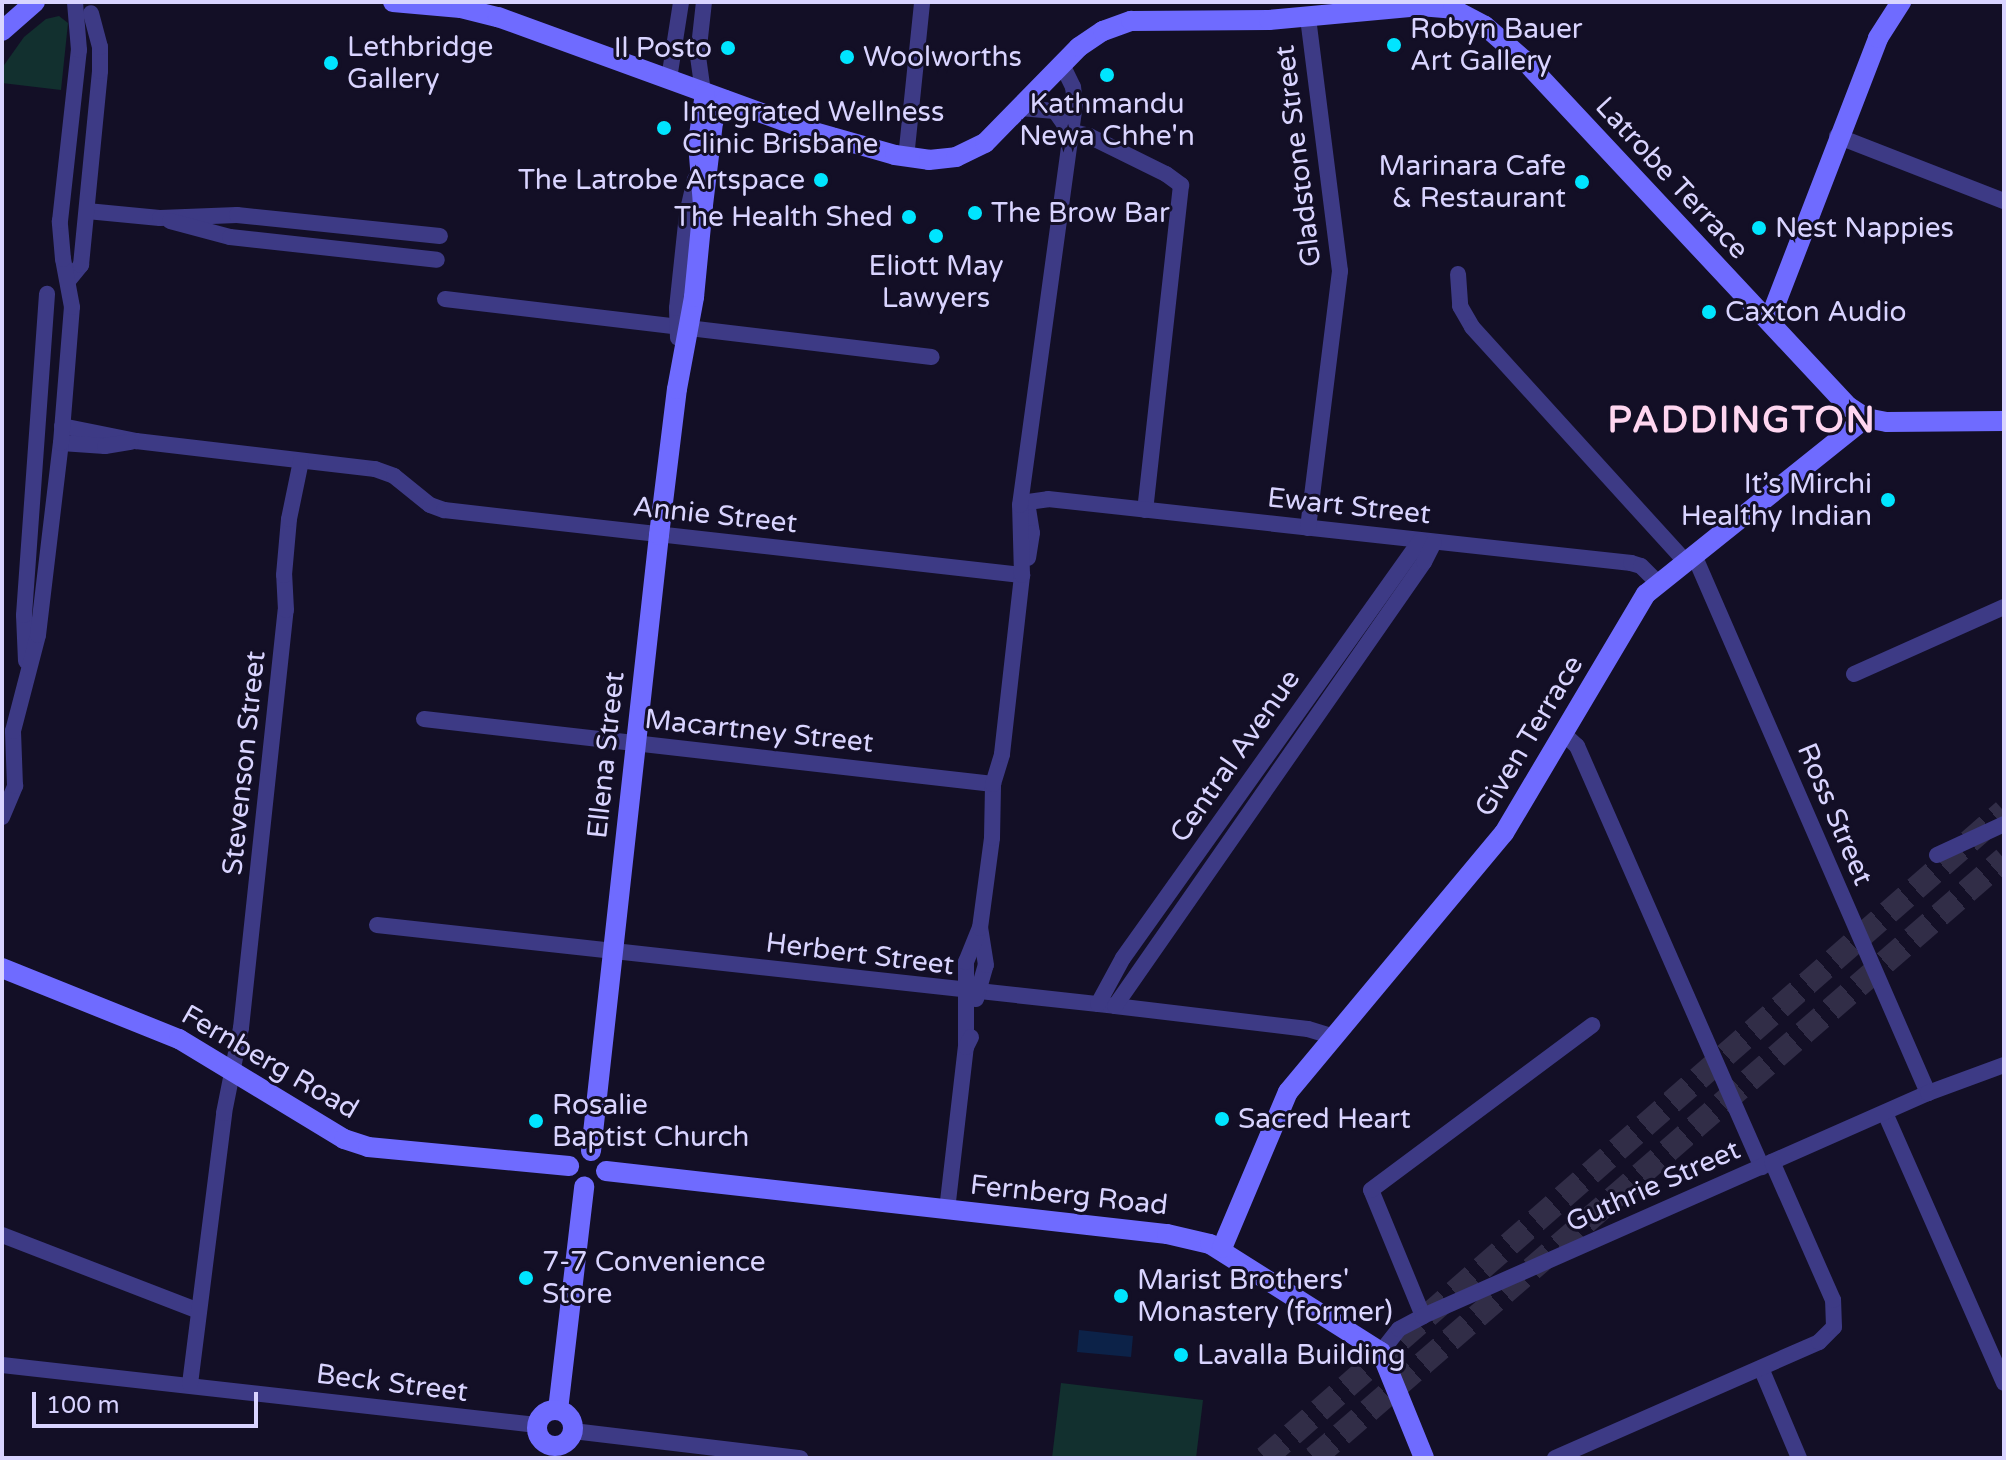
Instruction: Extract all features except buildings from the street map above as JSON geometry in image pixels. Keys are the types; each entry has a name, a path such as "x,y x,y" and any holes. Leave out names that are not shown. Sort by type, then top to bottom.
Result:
{"street":[{"path":"2,18 16,2"},
{"path":"2,31 34,2"},
{"path":"75,2 79,50"},
{"name":"Latrobe Terrace","path":"393,2 461,5 811,131 906,158 934,160 968,153 994,135 1085,43 1110,28 1163,10 1223,10 1308,16 1434,6 1459,11 1485,26 1524,60 1844,402 1866,418"},
{"path":"669,79 681,2"},
{"path":"704,2 698,56 711,95"},
{"path":"906,158 922,2"},
{"path":"1878,38 1885,2"},
{"path":"1769,321 1837,136 1878,38 1901,2"},
{"path":"2,817 15,786 7,730 27,683 42,605 62,435 62,404 72,311 60,221 79,50 91,7"},
{"path":"68,281 80,267 100,59 91,7"},
{"name":"Gladstone Street","path":"1308,16 1340,271 1308,528"},
{"path":"947,1210 966,1047 974,1027 973,992 986,965 980,928 995,821 993,784 1002,754 1022,575 1031,543 1024,503 1074,93 1062,64"},
{"name":"Ellena Street","path":"591,1151 635,743 681,367 687,214 694,192 698,148 711,95"},
{"name":"Ellena Street","path":"683,328 703,205 712,126 711,95"},
{"path":"1020,108 1055,111 1069,131 1089,136 1166,174 1181,185 1145,510"},
{"path":"1837,136 2004,201"},
{"name":"Ellena Street","path":"698,148 703,205"},
{"path":"87,211 160,218 237,215 440,236"},
{"path":"160,218 230,237 437,260"},
{"name":"Ross Street","path":"1458,274 1460,306 1472,327 1690,558 1928,1093"},
{"path":"27,683 24,615 47,294"},
{"path":"445,299 932,357"},
{"path":"39,408 62,404"},
{"path":"36,458 62,404"},
{"path":"1866,418 1895,423 2004,421"},
{"name":"Given Terrace","path":"1222,1248 1288,1092 1504,833 1565,735 1636,608 1658,583 1866,418"},
{"name":"Annie Street","path":"62,435 375,469 410,488 430,505 444,510 1022,575"},
{"name":"Stevenson Street","path":"190,1384 241,1028 285,626 284,575 289,519 301,461"},
{"name":"Ewart Street","path":"1024,503 1048,499 1631,563 1641,566 1658,583"},
{"name":"Central Avenue","path":"1106,1005 1424,562 1427,541"},
{"path":"1854,674 2004,607"},
{"name":"Macartney Street","path":"424,719 993,784"},
{"path":"1555,1458 1819,1342 1834,1327 1833,1300 1767,1164 1577,746 1565,735"},
{"path":"1937,855 2004,824"},
{"name":"Herbert Street","path":"377,925 1106,1005 1308,1029 1335,1037"},
{"name":"Fernberg Road","path":"2,968 179,1039 344,1139 368,1147 569,1166"},
{"path":"1423,1316 1371,1190 1592,1025"},
{"name":"Guthrie Street","path":"1955,1082 2004,1053"},
{"name":"Guthrie Street","path":"1381,1352 1399,1329 1423,1316 1928,1093 2004,1065"},
{"path":"1885,1113 2004,1383"},
{"path":"591,1151 600,1156 606,1171 595,1185 584,1187 571,1177 569,1166 574,1156 591,1151"},
{"name":"Fernberg Road","path":"606,1171 1167,1234 1222,1248 1381,1352"},
{"path":"558,1410 584,1187"},
{"path":"2,1235 199,1311"},
{"path":"1381,1352 1424,1458"},
{"name":"Beck Street","path":"2,1365 537,1425"},
{"path":"1761,1368 1799,1458"},
{"path":"558,1410 571,1420 573,1431 568,1440 553,1452 539,1436 537,1425 547,1412 558,1410"},
{"path":"573,1431 800,1458"}],"green space":[{"path":"59,16 68,23 61,90 2,83 2,68 24,37 46,19"},
{"path":"1061,1383 1203,1400 1196,1458 1052,1458"}],"water":[{"path":"1079,1330 1133,1336 1131,1357 1077,1352"}],"tunnel":[{"path":"1265,1458 2004,811"},
{"path":"1314,1458 2004,859"}],"place":[{"name":"Robyn Bauer Art Gallery","path":"1394,45"},
{"name":"Il Posto","path":"728,48"},
{"name":"Woolworths","path":"847,57"},
{"name":"Lethbridge Gallery","path":"331,63"},
{"name":"Kathmandu Newa Chhe'n","path":"1107,75"},
{"name":"Integrated Wellness Clinic Brisbane","path":"664,128"},
{"name":"The Latrobe Artspace","path":"821,180"},
{"name":"Marinara Cafe & Restaurant","path":"1582,182"},
{"name":"The Brow Bar","path":"975,213"},
{"name":"The Health Shed","path":"909,217"},
{"name":"Nest Nappies","path":"1759,228"},
{"name":"Eliott May Lawyers","path":"936,236"},
{"name":"Caxton Audio","path":"1709,312"},
{"name":"It’s Mirchi Healthy Indian","path":"1888,500"},
{"name":"Sacred Heart","path":"1222,1119"},
{"name":"Rosalie Baptist Church","path":"536,1121"},
{"name":"7-7 Convenience Store","path":"526,1278"},
{"name":"Marist Brothers' Monastery (former)","path":"1121,1296"},
{"name":"Lavalla Building","path":"1181,1355"}],"district":[{"name":"PADDINGTON","path":"1742,421"}]}
